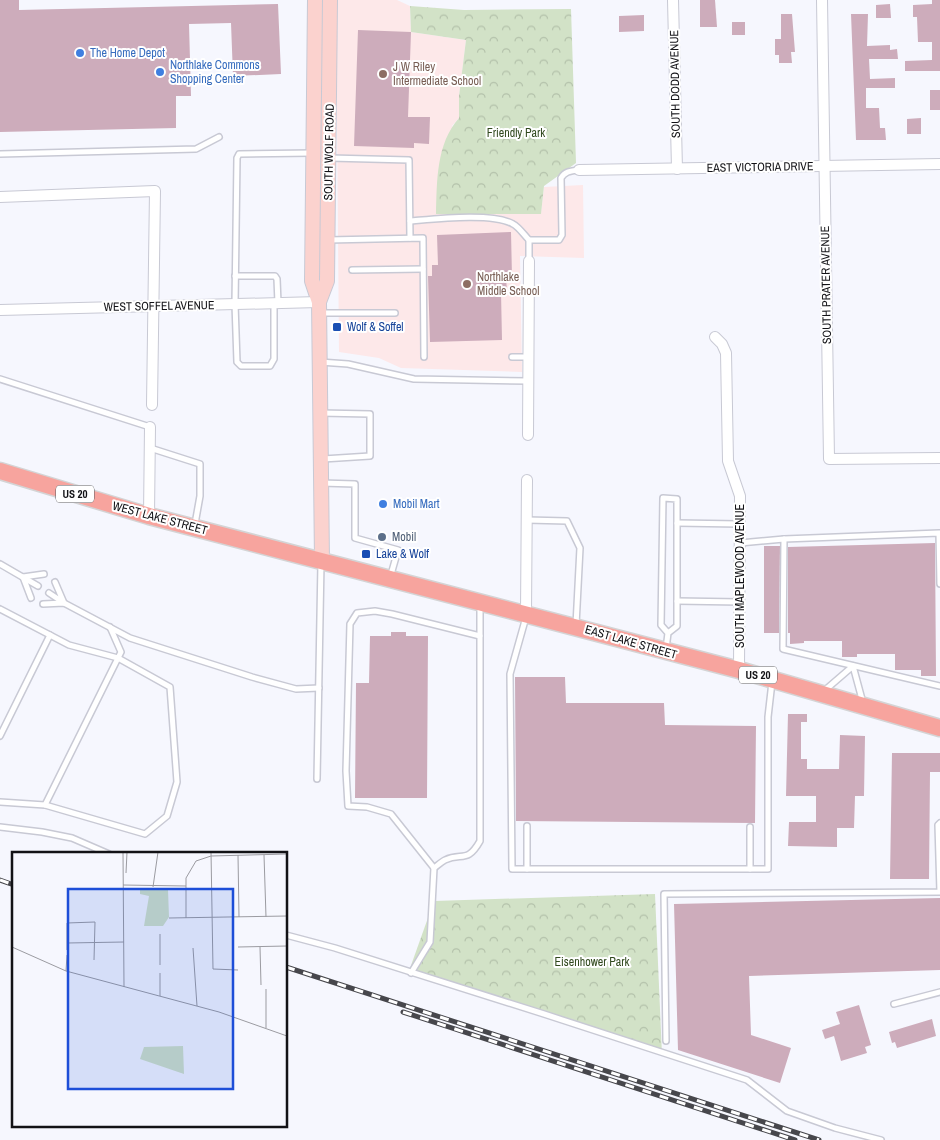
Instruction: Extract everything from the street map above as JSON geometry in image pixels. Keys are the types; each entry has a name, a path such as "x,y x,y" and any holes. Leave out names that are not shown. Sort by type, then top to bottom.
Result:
{"main road":[{"name":"SOUTH WOLF ROAD","path":"316,0 312,281 319,308 322,560"},
{"name":"SOUTH WOLF ROAD","path":"319,308 327,281 330,0"},
{"name":"WEST LAKE STREET","path":"0,471 149,516 322,560"},
{"name":"EAST LAKE STREET","path":"322,560 576,626 665,652 740,670 940,728"}],"street":[{"name":"SOUTH DODD AVENUE","path":"673,0 677,169"},
{"name":"SOUTH PRATER AVENUE","path":"822,0 829,459 940,458"},
{"name":"EAST VICTORIA DRIVE","path":"579,170 940,164"},
{"path":"0,197 156,191 152,405"},
{"path":"528,435 529,261"},
{"name":"WEST SOFFEL AVENUE","path":"0,310 276,303 319,308"},
{"name":"SOUTH MAPLEWOOD AVENUE","path":"715,338 722,344 727,361 728,461 740,496 740,670"},
{"path":"149,516 150,427"},
{"path":"526,614 527,480"}],"lane":[{"path":"0,154 196,149 219,137"},
{"path":"235,276 275,276 277,279 274,359 270,366 241,366 237,362 235,304 235,276 237,158 239,154 313,153"},
{"path":"329,158 409,160 410,238"},
{"path":"529,240 559,240 562,235 561,178 563,174 579,170"},
{"path":"410,221 440,218 500,218 514,224 529,240 529,261"},
{"path":"328,240 423,238 424,357"},
{"path":"352,270 423,269"},
{"path":"319,308 395,313"},
{"path":"512,357 528,358"},
{"path":"319,362 348,364 414,379 528,381"},
{"path":"0,380 150,427"},
{"path":"320,413 370,414 370,456 320,459"},
{"path":"150,447 200,464 200,496 195,527"},
{"path":"321,483 355,484 355,538 398,550 390,578"},
{"path":"665,652 668,632 677,626 678,499 663,498 661,624 668,632"},
{"path":"527,520 567,521 573,532 580,548 576,626"},
{"path":"678,523 740,524"},
{"path":"740,543 939,533 940,584"},
{"path":"784,540 783,649 940,686"},
{"path":"317,779 322,560"},
{"path":"0,564 38,586"},
{"path":"23,577 44,574"},
{"path":"23,577 31,598"},
{"path":"55,582 64,603"},
{"path":"49,593 130,638 296,689 319,688"},
{"path":"677,601 740,602"},
{"path":"434,868 445,860 462,857 474,852 480,841 480,602"},
{"path":"43,604 64,603"},
{"path":"0,609 69,645 118,658 170,687 177,782 167,816 145,834 45,805 0,802"},
{"path":"411,973 422,957 431,936 434,868 391,814 367,807 348,806 346,771 350,624 357,613 376,611 480,636"},
{"path":"526,614 510,674 512,869 768,869 768,710 772,680"},
{"path":"45,805 121,652 110,627"},
{"path":"0,736 50,635"},
{"path":"821,693 854,666"},
{"path":"854,666 864,706"},
{"path":"666,1041 664,894 940,892 938,825 940,823"},
{"path":"527,826 527,869"},
{"path":"0,827 72,838 104,852"},
{"path":"750,827 750,869"},
{"path":"288,936 335,948 747,1080 787,1111 835,1128 881,1140"},
{"path":"894,1004 940,992"}],"shaded area":[{"path":"336,0 397,0 410,6 411,32 466,40 459,96 459,118 452,126 541,213 544,187 583,185 584,258 520,256 522,372 401,368 379,358 339,352"}],"green space":[{"name":"Friendly Park","path":"410,6 464,10 571,9 576,163 544,186 541,214 436,214 439,163 446,139 451,128 459,118 459,96 466,40 411,32"},
{"name":"Eisenhower Park","path":"655,894 662,1055 409,971 434,901"}],"building":[{"name":"The Home Depot","path":"0,0 19,0 19,10 278,4 281,74 233,76 231,23 189,24 191,96 176,96 176,128 0,132"},
{"path":"700,0 715,0 717,27 700,27"},
{"path":"932,0 940,0 940,71 905,71 905,61 932,60 932,42 918,42 917,17 913,17 913,5 932,4"},
{"path":"890,4 891,18 876,18 876,5"},
{"path":"781,14 792,14 795,52 791,52 792,63 779,63 779,55 775,55 775,39 781,39"},
{"path":"851,14 868,14 867,46 890,45 890,50 897,49 898,59 869,59 870,79 895,78 895,88 866,88 866,108 879,108 880,128 885,128 886,140 856,140"},
{"path":"644,15 644,31 619,32 619,16"},
{"path":"732,22 745,22 745,35 732,35"},
{"name":"J W Riley Intermediate School","path":"358,30 411,32 408,117 430,117 429,144 414,143 414,148 354,146"},
{"path":"930,90 940,90 940,110 930,110"},
{"path":"921,118 921,134 907,134 907,119"},
{"name":"Northlake Middle School","path":"511,232 512,277 506,277 507,292 501,292 502,340 430,342 428,276 432,276 432,265 438,265 437,235"},
{"path":"935,543 936,676 921,676 921,670 895,670 895,654 857,654 857,657 842,657 842,641 804,641 804,643 790,644 790,633 788,633 788,547"},
{"path":"764,546 780,546 779,633 764,633"},
{"path":"391,632 406,632 406,636 428,636 427,798 355,798 356,683 369,683 370,636 391,636"},
{"path":"515,677 565,677 566,703 664,703 665,725 756,726 755,823 516,821"},
{"path":"788,714 807,714 807,722 801,722 801,759 807,759 807,769 839,769 840,735 865,736 864,796 855,796 854,828 837,828 837,847 788,846 789,822 816,822 816,796 786,796"},
{"path":"892,753 940,753 940,772 930,772 929,879 890,879"},
{"path":"940,898 940,970 749,976 751,1035 791,1048 780,1083 678,1050 674,904"},
{"path":"859,1005 871,1045 865,1047 867,1053 841,1061 834,1036 825,1039 822,1030 840,1024 836,1012"},
{"path":"932,1019 936,1036 897,1048 895,1042 892,1043 889,1032"}],"railway":[{"path":"0,880 12,884"},
{"path":"288,968 819,1140"},
{"path":"403,1012 795,1140"}],"place":[{"name":"The Home Depot","path":"80,53"},
{"name":"Northlake Commons Shopping Center","path":"160,72"},
{"name":"J W Riley Intermediate School","path":"383,74"},
{"name":"Northlake Middle School","path":"467,284"},
{"name":"Wolf & Soffel","path":"337,327"},
{"name":"Mobil Mart","path":"383,504"},
{"name":"Mobil","path":"382,537"},
{"name":"Lake & Wolf","path":"366,554"}]}
